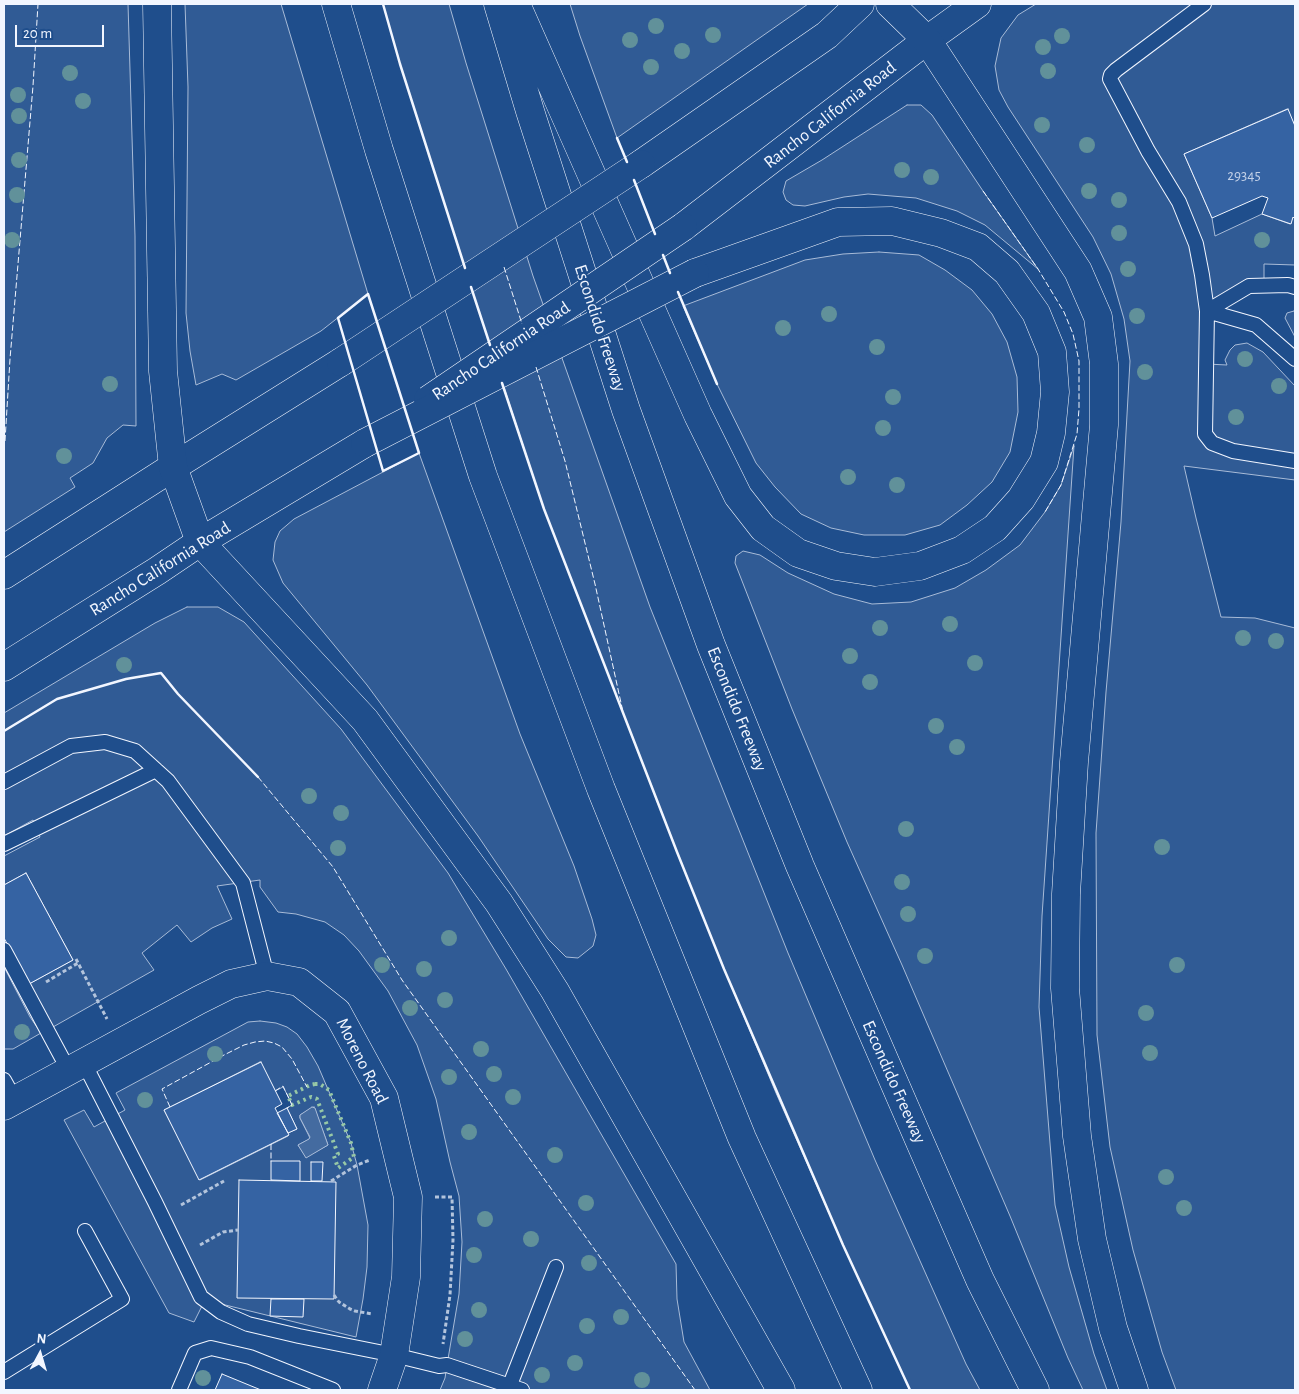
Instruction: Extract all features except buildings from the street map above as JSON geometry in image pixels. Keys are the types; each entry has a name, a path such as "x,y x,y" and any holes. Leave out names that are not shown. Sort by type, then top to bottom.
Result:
{"main road":[{"path":"157,4 163,371 173,467 200,542 365,720 499,903 555,991 781,1390"},
{"path":"336,4 382,160 493,504 601,789 738,1129 858,1390"},
{"name":"Escondido Freeway","path":"498,4 530,112 626,410 711,645 800,866 980,1280 1035,1390"},
{"path":"365,443 695,273 838,222 892,221 941,233 978,247 1007,272 1036,313 1052,352 1055,392 1051,433 1044,462 1021,499 995,528 962,550 920,566 875,572 836,566 798,553 763,528 738,496 698,416 516,4"},
{"path":"4,575 341,362 641,164 827,35 860,4"},
{"path":"890,4 927,40 1078,271 1098,317 1104,364 1104,425 1074,762 1066,894 1065,988 1076,1136 1092,1239 1113,1328 1134,1390"},
{"name":"Rancho California Road","path":"4,667 200,542 365,443 683,228 927,40 977,4"},
{"name":"Moreno Road","path":"8,1096 77,1067 231,984 267,976 299,982 337,1012 384,1098 408,1197 406,1277 394,1355 382,1390"}],"lane":[{"path":"1204,4 1116,70 1111,74 1110,79 1148,151 1179,202 1196,244 1207,311 1205,434 1212,443 1233,451 1295,461"},
{"path":"1207,311 1249,286 1288,285 1295,287"},
{"path":"1207,311 1256,326 1295,359"},
{"path":"4,782 71,746 105,742 135,751 168,781 243,883 267,976"},
{"path":"4,844 156,770"},
{"path":"4,950 27,993 77,1067 161,1215 201,1297 221,1312 248,1324 299,1336 440,1366 447,1365 514,1389 556,1267"},
{"path":"4,1372 122,1299 85,1231"},
{"path":"179,1390 195,1353 211,1348 250,1357 333,1390"}],"path":[{"path":"76,959 120,1044"},
{"path":"27,993 78,964"},
{"path":"331,1181 357,1165 396,1149"},
{"path":"161,1215 224,1181"},
{"path":"408,1197 452,1197 453,1240 450,1295 440,1366"},
{"path":"181,1255 223,1232 238,1230"},
{"path":"334,1295 344,1306 355,1311 400,1317"}],"shaded area":[{"path":"4,4 128,4 135,236 136,426 123,425 107,438 93,463 70,478 75,487 4,532"},
{"path":"185,4 281,4 368,294 321,331 236,380 222,374 196,385 186,313 188,87"},
{"path":"383,4 449,4 533,276 650,607 788,953 875,1160 966,1364 980,1390 910,1390 776,1093 677,852 544,509 400,64"},
{"path":"570,4 808,4 617,138"},
{"path":"1036,4 1295,4 1295,126 1287,109 1184,154 1212,218 1215,236 1262,214 1290,224 1293,217 1295,219 1295,265 1264,264 1264,286 1207,311 1207,364 1227,365 1225,360 1230,350 1235,345 1247,343 1263,352 1295,386 1295,480 1184,466 1221,617 1255,618 1295,628 1295,1390 1176,1390 1162,1352 1133,1250 1110,1147 1097,1035 1096,833 1121,522 1130,361 1124,319 1111,274 1093,237 1008,107 999,90 995,66 1001,38 1018,15"},
{"path":"907,105 921,105 932,115 1038,269 985,225 957,211 916,198 868,194 844,197 805,206 793,205 786,200 783,192 786,181"},
{"path":"879,252 919,255 945,270 972,290 992,314 1007,342 1017,377 1018,412 1010,452 992,482 967,505 940,525 905,535 864,535 831,528 801,514 775,487 756,463 717,384 683,306 805,260 843,254"},
{"path":"1295,311 1295,337 1285,318 1287,313"},
{"path":"1074,446 1042,916 1039,1007 1055,1205 1069,1267 1094,1354 1107,1390 1083,1390 1068,1358 1010,1216 847,842 735,563 736,556 743,551 760,555 788,573 834,594 872,604 911,602 955,588 986,570 1020,545 1045,512 1061,485"},
{"path":"419,453 520,734 574,866 592,919 596,935 593,946 578,958 566,957 548,939 478,836 367,685 283,583 273,560 275,542 280,531 294,519"},
{"path":"187,607 218,607 244,622 341,729 448,873 506,969 676,1264 677,1299 684,1342 710,1390 440,1390 445,1378 459,1294 462,1242 459,1196 436,1099 417,1045 388,991 359,951 344,935 325,922 296,914 278,912 260,887 260,880 217,886 232,919 212,928 191,942 177,925 142,953 154,970 53,1027 29,984 73,960 26,873 4,885 4,856 40,837 33,820 4,836 4,713 155,623"},
{"path":"4,967 30,1017 41,1033 13,1049 4,1049"},
{"path":"248,1022 276,1023 287,1027 297,1034 318,1066 351,1143 368,1225 367,1267 356,1337 205,1300 194,1322 169,1313 64,1120 84,1110 94,1127 125,1110 116,1093","holes":["260,1062 275,1091 283,1087 288,1096 292,1105 287,1108 297,1129 288,1133 288,1136 200,1180 164,1110","314,1107 328,1145 306,1157 298,1145 310,1139 300,1115"]},
{"path":"312,1107 315,1108 328,1145 306,1158 298,1145 310,1137 300,1115"}],"hedge":[{"path":"315,1084 320,1084 329,1090 351,1143 354,1157 338,1168 334,1156 338,1154 317,1099 311,1097 292,1105 288,1096 315,1084"}],"fence":[{"path":"5,441 38,4"},
{"path":"983,191 1038,269 1064,312 1073,334 1079,361 1077,434 1061,485 1045,512"},
{"path":"504,267 522,324"},
{"path":"536,367 565,461 595,584 623,712"},
{"path":"258,777 333,867 402,980 695,1390"},
{"path":"170,1107 162,1089 224,1055 255,1042 265,1041 282,1047 292,1059 307,1087"},
{"path":"275,1091 283,1086 292,1105 287,1108"},
{"path":"271,1144 271,1161"}],"wall":[{"path":"383,4 400,64 465,268"},
{"path":"617,138 627,162"},
{"path":"634,180 655,234"},
{"path":"663,255 670,273"},
{"path":"471,287 490,345"},
{"path":"678,292 717,384"},
{"path":"368,294 419,453 383,471 338,318 368,294"},
{"path":"502,383 544,509 724,969 843,1245 910,1390"},
{"path":"4,731 57,699 126,679 161,673 178,694 258,777"}]}
